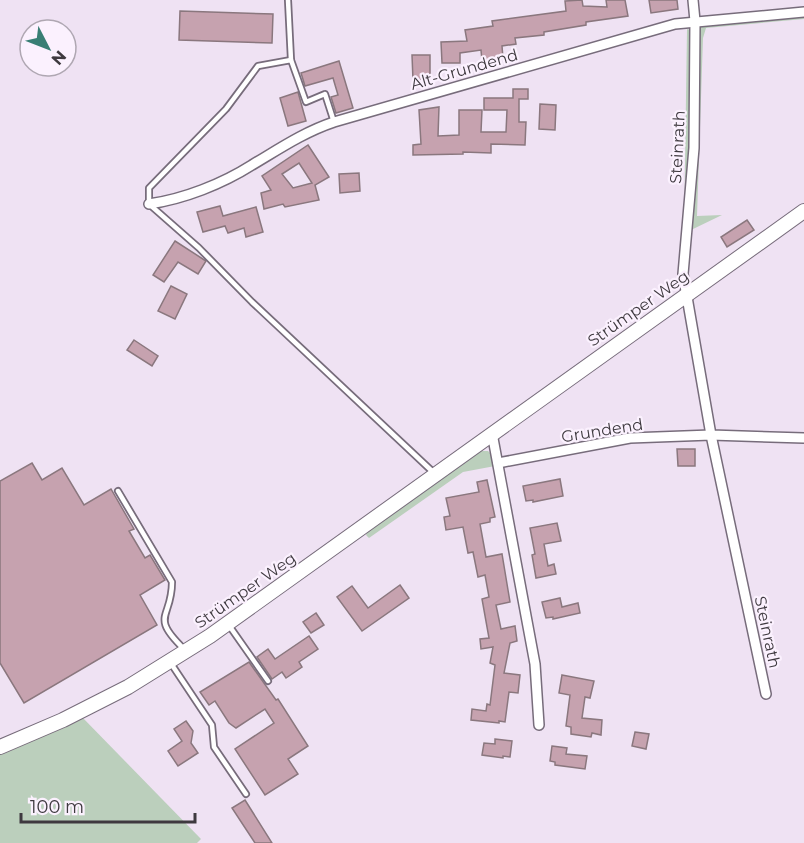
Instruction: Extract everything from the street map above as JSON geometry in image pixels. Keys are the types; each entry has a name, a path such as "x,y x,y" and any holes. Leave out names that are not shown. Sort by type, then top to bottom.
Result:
{"street":[{"name":"Steinrath","path":"686,294 683,274 694,148 695,21 693,0"},
{"name":"Alt-Grundend","path":"149,204 170,200 227,178 308,132 334,122 675,24 804,12"},
{"name":"Strümper Weg","path":"0,747 100,701 170,662 228,623 804,211"},
{"path":"686,294 711,435"},
{"path":"492,433 535,664 539,725"},
{"name":"Steinrath","path":"711,435 766,694"},
{"name":"Grundend","path":"498,463 630,438 711,435 804,438"}],"lane":[{"path":"288,0 291,60 306,102 325,94 334,122"},
{"path":"291,60 258,66 225,109 149,188 149,204 199,248 252,302 435,474"},
{"path":"118,491 172,582 172,591 164,613 166,629 186,651"},
{"path":"228,623 268,681"},
{"path":"170,662 212,725 214,747 246,794"}],"green space":[{"path":"804,16 804,19 706,28 703,38 697,216 722,215 691,230 697,155 699,29 705,24"},
{"path":"687,29 691,30 690,147 684,233"},
{"path":"475,451 488,451 493,456 495,466 463,472 369,538 366,535 370,527"},
{"path":"81,716 201,839 197,843 0,843 0,751"}],"building":[{"path":"582,0 583,6 607,7 606,0 625,0 628,16 586,22 586,25 544,32 544,35 515,38 516,44 502,46 503,58 482,61 481,50 460,53 460,63 442,63 441,42 467,41 465,30 493,26 492,21 566,11 565,1"},
{"path":"649,0 677,0 678,9 651,13"},
{"path":"180,11 273,14 272,43 179,40"},
{"path":"412,55 430,55 430,79 413,80"},
{"path":"339,61 353,108 336,113 331,97 338,95 333,78 305,86 301,73"},
{"path":"513,89 528,89 528,99 519,99 519,122 526,122 525,145 491,144 491,153 413,155 413,145 421,144 419,110 439,107 438,136 459,135 459,110 482,110 481,132 506,132 507,110 484,110 484,98 513,98"},
{"path":"298,92 306,121 288,126 280,98"},
{"path":"540,104 556,105 555,130 539,129"},
{"path":"308,145 329,177 315,185 319,200 285,207 283,204 264,209 261,193 271,190 262,176","holes":["299,163 312,183 293,188 282,174"]},
{"path":"359,173 360,191 340,193 339,174"},
{"path":"220,206 223,216 256,207 263,232 246,237 244,228 228,233 225,226 203,232 197,212"},
{"path":"747,220 754,230 727,247 721,237"},
{"path":"175,241 206,261 198,274 178,262 164,282 153,275"},
{"path":"171,286 187,294 175,319 158,311"},
{"path":"134,340 158,356 152,366 127,350"},
{"path":"677,449 695,449 695,466 678,466"},
{"path":"32,463 42,480 62,468 84,505 111,489 134,529 129,531 145,558 150,555 165,580 140,595 157,625 24,703 0,663 0,481"},
{"path":"560,479 563,496 533,502 533,500 526,501 523,486"},
{"path":"487,480 495,517 490,518 490,522 480,524 486,557 502,554 510,602 496,605 501,629 515,626 517,641 510,643 504,673 520,675 518,693 509,692 505,722 499,721 499,723 471,720 472,709 486,711 487,704 490,705 495,665 490,663 493,647 481,649 480,639 489,638 482,599 489,597 485,575 478,577 473,552 468,553 463,527 446,530 444,517 450,516 446,498 479,492 477,482"},
{"path":"557,523 561,541 544,544 548,566 554,564 556,574 536,578 532,555 535,554 530,528"},
{"path":"400,585 409,598 362,631 337,597 352,586 368,608"},
{"path":"560,598 562,607 578,603 580,613 553,619 553,617 546,618 542,602"},
{"path":"316,613 324,625 311,633 303,622"},
{"path":"309,636 318,649 299,662 302,667 286,678 282,672 272,679 257,657 268,649 275,659"},
{"path":"249,662 276,700 278,699 308,746 288,759 298,774 265,795 235,749 274,723 265,709 236,728 229,723 215,701 209,705 200,692"},
{"path":"562,675 594,681 590,698 585,697 582,718 602,720 601,735 592,733 591,737 571,734 571,727 566,726 570,695 559,693"},
{"path":"186,721 193,731 191,743 198,753 178,766 168,751 182,741 174,729"},
{"path":"635,732 649,734 646,749 632,746"},
{"path":"495,739 512,741 510,757 482,755 484,743 495,744"},
{"path":"552,746 567,748 566,754 587,756 585,769 555,765 555,762 550,761"},
{"path":"245,800 272,843 255,843 232,808"}]}
